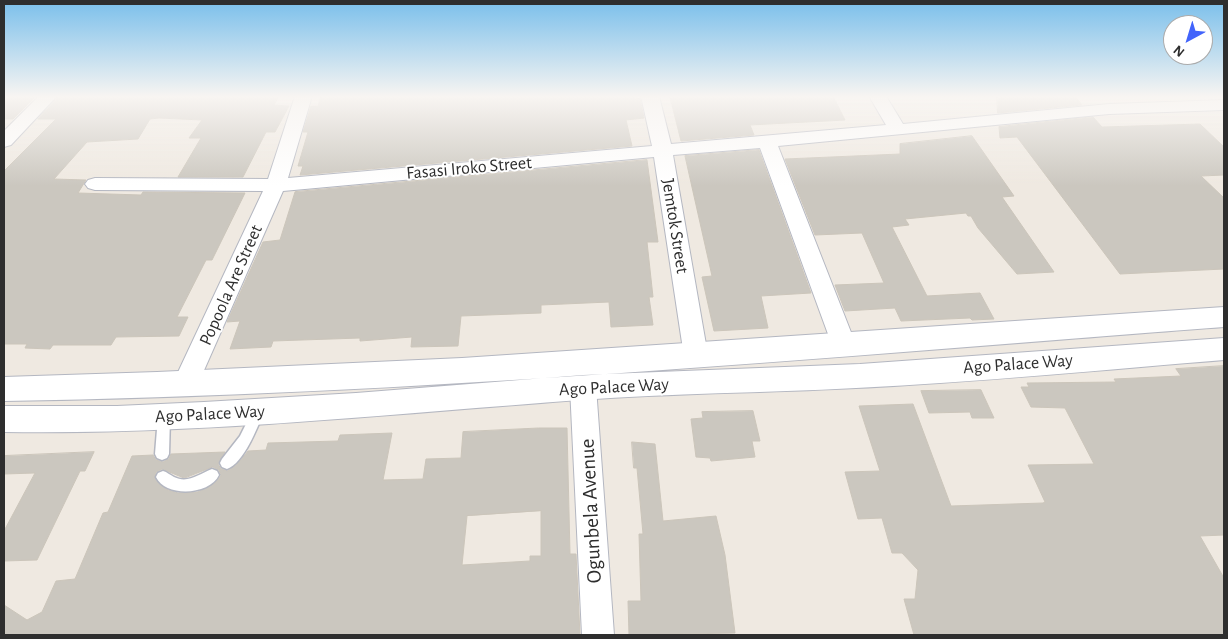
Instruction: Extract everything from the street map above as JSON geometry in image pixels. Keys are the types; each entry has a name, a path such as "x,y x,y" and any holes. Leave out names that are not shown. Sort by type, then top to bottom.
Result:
{"main road":[{"name":"Ago Palace Way","path":"4,390 185,385 696,356 1224,318"},
{"name":"Ago Palace Way","path":"4,419 117,420 258,412 583,387 860,376 1224,349"}],"street":[{"path":"4,141 19,126"},
{"name":"Popoola Are Street","path":"185,385 276,184 295,126"},
{"name":"Jemtok Street","path":"657,126 663,151 696,356"},
{"name":"Fasasi Iroko Street","path":"95,184 276,184 766,142 922,126"},
{"path":"766,142 844,345"},
{"name":"Ogunbela Avenue","path":"583,387 598,635"}],"lane":[{"path":"227,463 245,440 258,412"},
{"path":"162,454 164,417"},
{"path":"163,477 169,482 187,485 201,484 212,475"}],"building":[{"path":"49,126 146,126 138,139 87,142 54,179 86,180 78,193 141,195 143,192 245,193 212,260 206,260 177,317 188,317 179,336 116,337 111,345 53,345 50,349 25,348 27,344 4,344 4,171"},
{"path":"198,126 278,126 275,132 266,132 243,177 178,177 201,138 189,138"},
{"path":"305,126 627,126 632,146 300,175 303,166 298,166 308,132 303,132"},
{"path":"677,126 750,126 754,135 681,141"},
{"path":"1202,126 1224,147 1224,175 1201,176 1224,198 1224,269 1120,274 1017,137 1000,138 999,127"},
{"path":"972,136 1014,196 1002,197 1054,272 1017,274 978,228 971,216 968,216 966,213 905,219 909,225 892,227 927,296 980,293 994,319 972,320 970,318 901,321 895,308 845,311 835,285 884,283 862,233 815,235 785,159 900,154 900,144"},
{"path":"759,150 811,293 761,296 768,328 714,331 702,277 712,276 685,156"},
{"path":"647,160 658,242 647,242 653,297 649,297 653,325 611,327 609,302 541,305 541,313 461,316 458,346 411,347 412,337 360,341 360,338 273,341 271,347 230,349 240,321 227,322 263,242 280,240 295,192"},
{"path":"1224,366 1224,535 1200,536 1224,578 1224,635 914,635 904,599 915,599 918,570 902,553 892,553 882,518 858,519 845,472 880,471 859,406 913,404 951,506 1043,503 1045,502 1028,465 1094,464 1065,408 1031,407 1021,387 1029,387 1027,383 1116,382 1114,379 1181,376 1176,369"},
{"path":"981,390 994,418 972,418 970,412 929,413 921,391"},
{"path":"753,411 760,441 752,441 755,457 711,461 710,458 696,457 691,419 703,418 702,412"},
{"path":"567,428 570,554 576,554 580,635 4,635 4,605 27,620 42,612 56,581 75,579 103,513 108,512 132,456 153,455 156,460 163,462 169,459 171,454 225,452 218,464 221,469 228,471 248,451 266,450 268,443 338,441 340,435 392,433 383,480 423,479 426,459 461,458 463,432","holes":["213,467 219,470 221,476 215,483 198,492 178,493 168,490 155,478 156,472 162,469 184,478","541,511 541,556 530,556 530,561 462,565 467,516"]},
{"path":"632,442 655,444 663,521 716,516 725,555 735,633 629,635 628,601 641,601 639,534 643,534 637,468 634,468"},
{"path":"94,452 85,471 80,471 37,560 4,561 4,531 35,473 4,474 4,456"}]}
